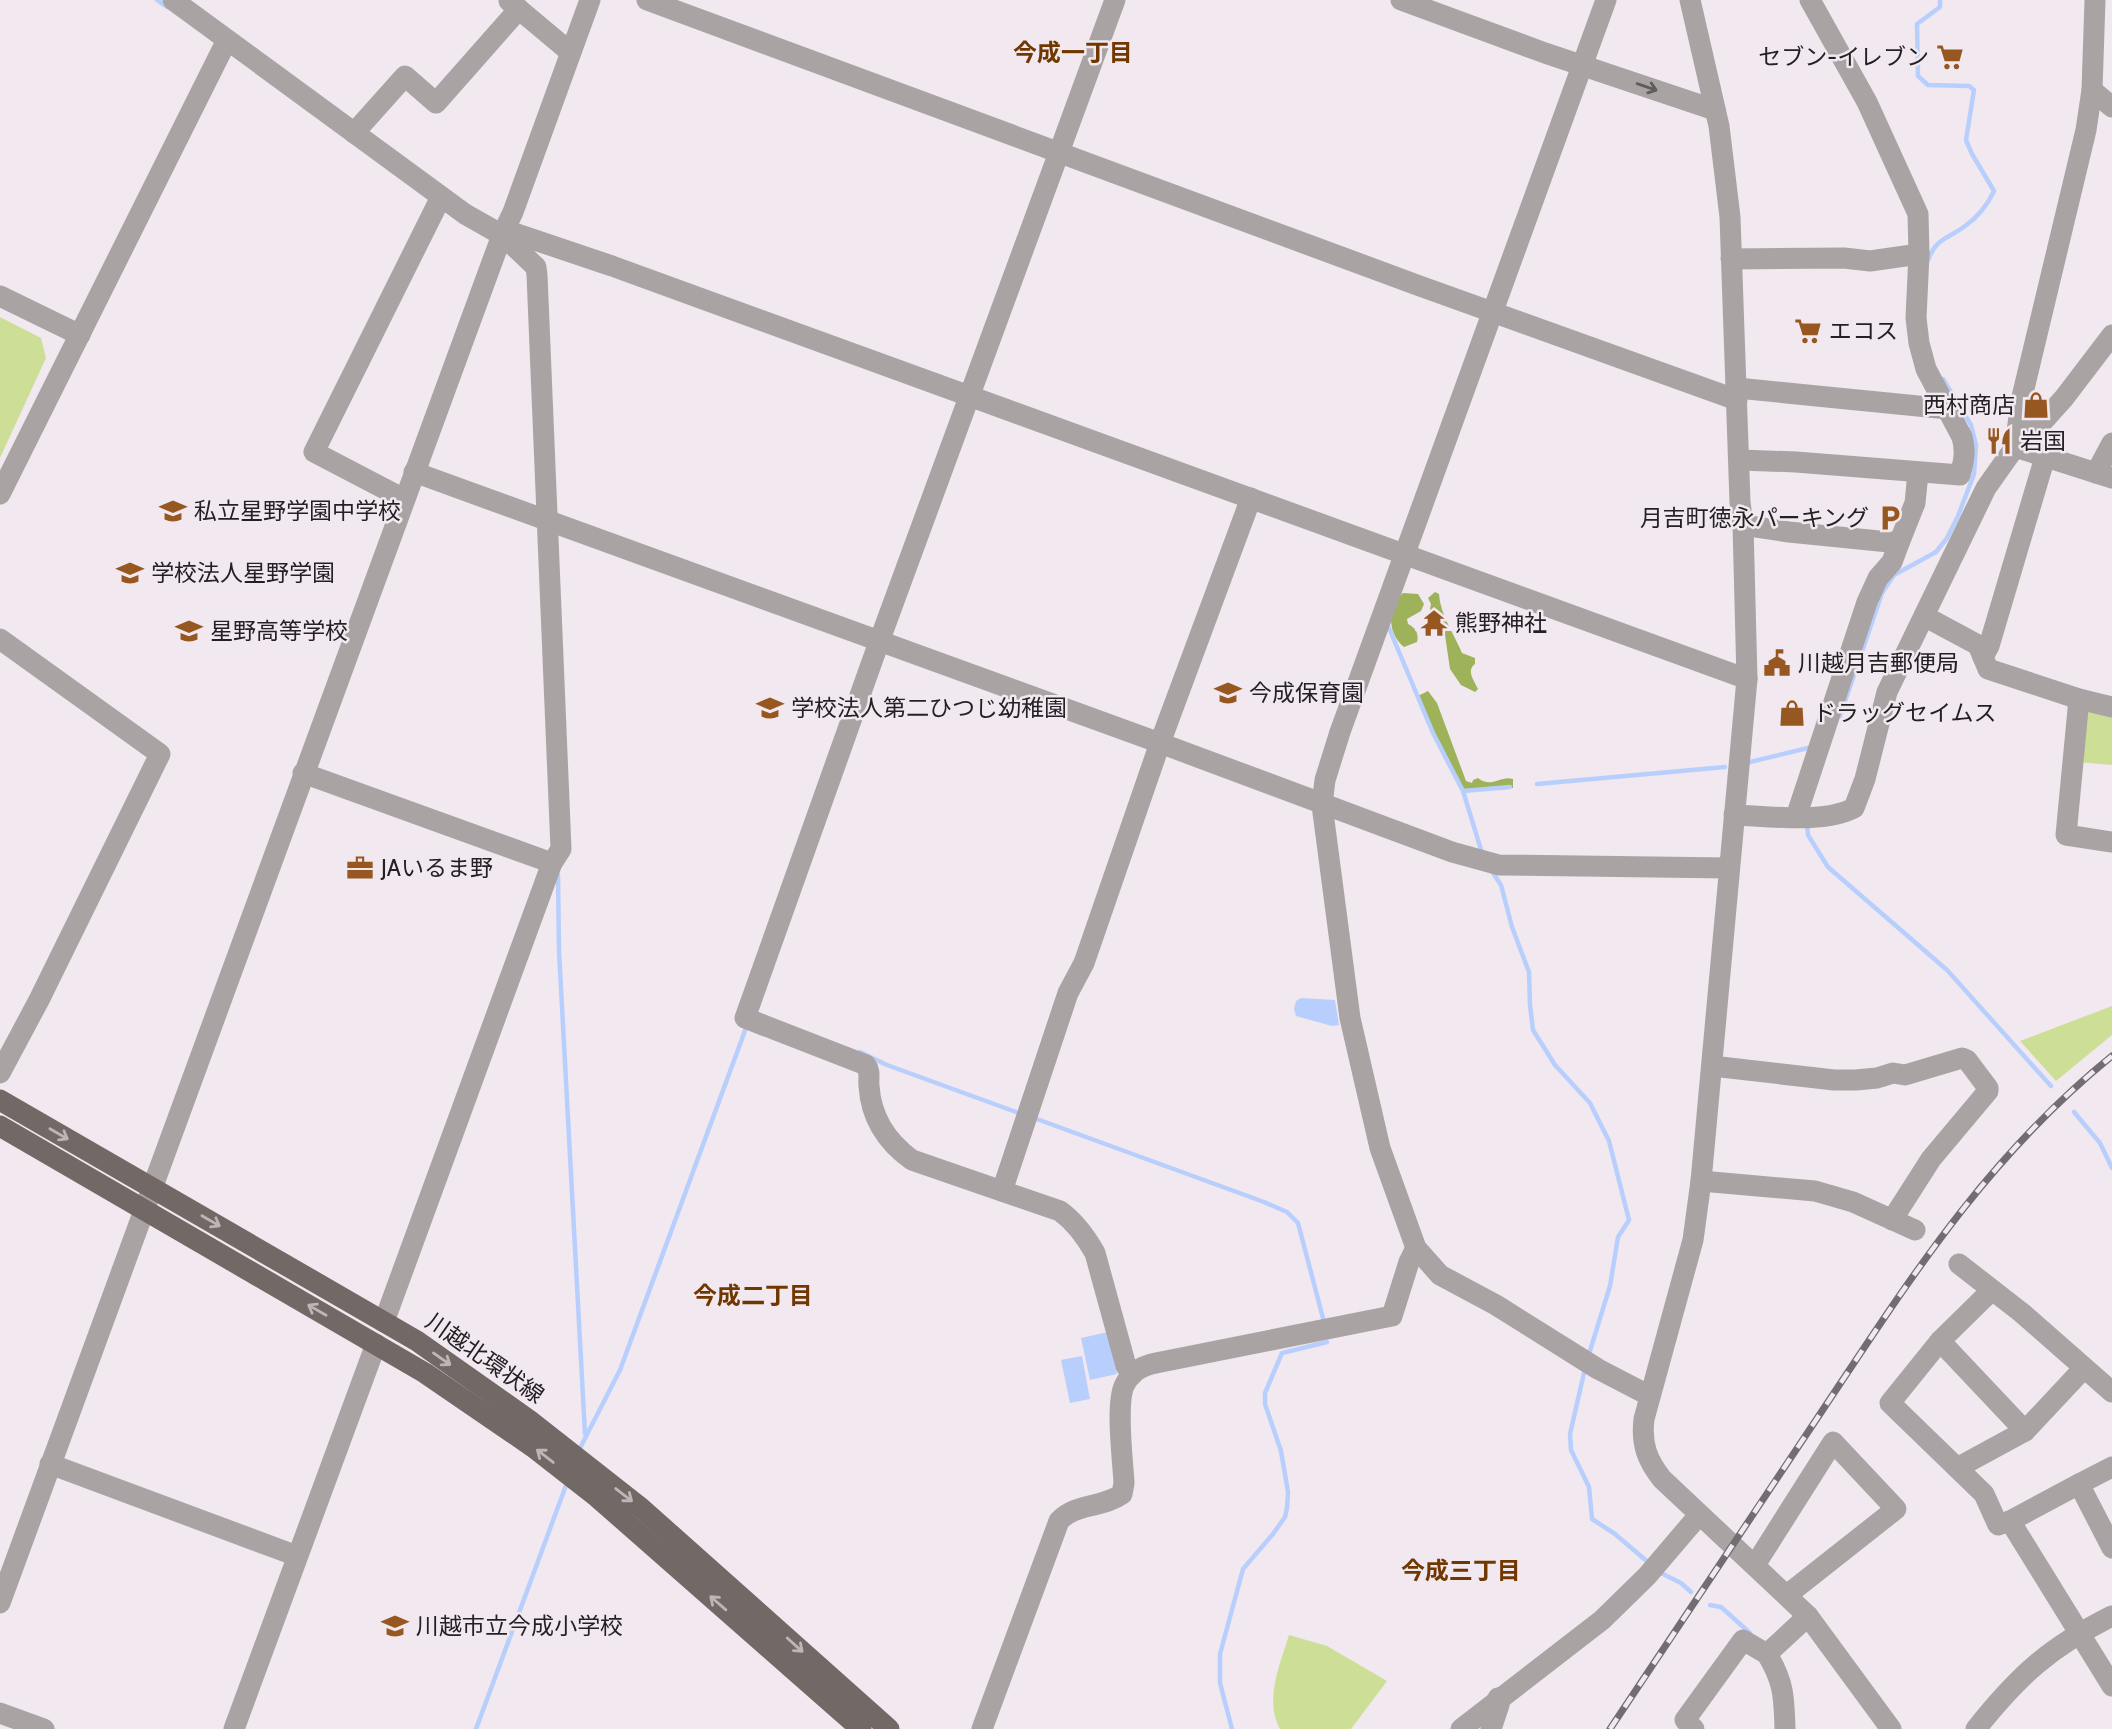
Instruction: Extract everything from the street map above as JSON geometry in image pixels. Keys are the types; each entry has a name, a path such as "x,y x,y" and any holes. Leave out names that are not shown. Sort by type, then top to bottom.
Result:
{"main road":[{"name":"川越北環状線","path":"0,1100 417,1341 529,1420 641,1508 889,1729"},
{"name":"川越北環状線","path":"0,1126 425,1373 533,1447 597,1497 861,1729"}],"street":[{"path":"173,0 441,197 502,235 536,267 543,519 561,849 552,863 384,1322"},
{"path":"0,1603 303,773 590,0"},
{"path":"648,0 1417,285 1737,394 1948,409"},
{"path":"1115,0 879,642 745,1018 866,1065 869,1069 875,1116 881,1128 901,1152 926,1166 1060,1210 1088,1241 1100,1267 1126,1366 1132,1375"},
{"path":"1401,0 1715,110"},
{"path":"1606,0 1340,732 1325,780 1322,805 1350,1018 1380,1148 1416,1248 1440,1275 1496,1305 1598,1369 1650,1396"},
{"path":"1690,0 1719,126 1730,217 1747,679 1701,1181 1693,1240 1642,1434 1646,1455 1662,1479 1808,1616 1891,1729"},
{"path":"1810,0 1867,102 1918,214 1916,318 1919,342 1926,369 1965,448 1960,475"},
{"path":"2015,447 2021,401 2080,160 2092,90 2095,0"},
{"path":"354,133 405,76 436,103 513,5 570,52"},
{"path":"0,494 227,40"},
{"path":"2092,90 2112,107"},
{"path":"404,499 314,452 441,197"},
{"path":"502,235 517,234 556,246 1747,679"},
{"path":"1731,259 1844,258 1870,261 1919,254"},
{"path":"0,296 80,335"},
{"path":"1734,815 1806,816 1845,813 1854,808 1865,779 1887,692 1986,488 2015,447 2037,428 2064,398 2112,335"},
{"path":"2015,447 2104,475 2112,443"},
{"path":"1983,657 1989,646 2046,457"},
{"path":"1741,460 1960,475 1986,488"},
{"path":"414,472 1474,859 1499,864 1729,868"},
{"path":"1806,816 1819,744 1867,602 1878,578 1892,562 1915,503 1918,473"},
{"path":"1002,1191 1068,993 1084,963 1160,743 1251,498"},
{"path":"1743,525 1899,543"},
{"path":"1924,616 1978,645 1988,669 2112,707"},
{"path":"0,639 160,754 39,1000 0,1073"},
{"path":"2079,699 2066,835 2112,842"},
{"path":"303,773 552,863"},
{"path":"1712,1066 1845,1080 1877,1078 1893,1073 1905,1075 1962,1058 1966,1060 1988,1091 1931,1159 1892,1220"},
{"path":"1701,1181 1815,1191 1853,1202 1915,1230"},
{"path":"982,1729 1059,1521 1069,1512 1114,1500 1122,1494 1124,1483 1120,1399 1124,1385 1132,1375 1141,1367 1156,1363 1392,1316 1416,1248"},
{"path":"1959,1264 2022,1313 2112,1392"},
{"path":"1992,1290 1940,1341 1890,1403 1984,1494 1998,1525 2112,1467"},
{"path":"1940,1341 2025,1431"},
{"path":"234,1729 376,1344"},
{"path":"1957,1468 2025,1431 2084,1368"},
{"path":"1755,1565 1833,1442 1896,1509 1787,1595"},
{"path":"50,1464 298,1556"},
{"path":"2079,1484 2112,1548"},
{"path":"1461,1729 1602,1620 1647,1576 1699,1515"},
{"path":"2010,1521 2112,1686"},
{"path":"1767,1654 1808,1616"},
{"path":"1976,1729 2008,1690 2043,1657 2078,1633 2112,1616"},
{"path":"1694,1729 1685,1720 1743,1640 1767,1654 1779,1673 1784,1697 1785,1729"},
{"path":"1491,1729 1499,1705 1498,1698"},
{"path":"0,1713 44,1729"}],"green space":[{"path":"0,317 41,338 46,358 0,458"},
{"path":"1435,592 1439,594 1445,616 1462,653 1475,658 1471,673 1478,689 1475,692 1461,685 1450,669 1445,635 1430,609 1428,598"},
{"path":"1403,593 1418,594 1424,604 1421,611 1407,619 1418,636 1417,642 1404,647 1395,635 1391,621 1394,606"},
{"path":"1428,691 1437,703 1466,781 1472,783 1478,778 1492,782 1509,778 1513,779 1513,788 1464,790 1444,758 1418,700 1418,696"},
{"path":"2086,708 2112,715 2112,765 2078,762"},
{"path":"2112,1006 2112,1035 2056,1081 2020,1041"},
{"path":"1289,1635 1327,1646 1387,1681 1351,1729 1280,1729 1275,1718 1273,1695"}],"water":[{"path":"1301,998 1335,1000 1339,1025 1332,1026 1296,1016 1296,1001"},
{"path":"1108,1332 1117,1374 1090,1380 1081,1338"},
{"path":"1082,1356 1090,1399 1070,1403 1061,1360"}],"waterway":[{"path":"157,0 167,7"},
{"path":"1928,260 1939,243 1978,215 1994,191 1966,140 1974,90 1969,86 1928,85 1918,76 1917,24 1940,7 1940,0"},
{"path":"1840,716 1882,593 1894,575 1936,552 1947,538 1974,474 1976,445 1971,425 1943,379"},
{"path":"1389,628 1433,733 1463,791 1482,853"},
{"path":"1746,763 1812,747"},
{"path":"1537,784 1725,767"},
{"path":"1463,791 1510,787"},
{"path":"1807,824 1808,835 1828,867 1947,970 2051,1086"},
{"path":"1491,870 1501,885 1512,927 1529,972 1533,1030 1555,1065 1590,1103 1609,1141 1629,1220 1618,1237 1610,1286 1589,1354"},
{"path":"558,875 559,951 585,1434"},
{"path":"578,1452 620,1370 746,1028"},
{"path":"860,1052 887,1065 1016,1112"},
{"path":"2074,1112 2100,1143 2112,1168"},
{"path":"1034,1118 1287,1212 1298,1223 1324,1322"},
{"path":"1232,1729 1220,1683 1220,1654 1243,1569 1273,1534 1285,1517 1287,1508 1288,1492 1281,1451 1265,1404 1265,1393 1282,1353 1327,1342"},
{"path":"1584,1373 1570,1434 1571,1450 1589,1487 1592,1519 1615,1534 1649,1563"},
{"path":"476,1729 568,1480"},
{"path":"1659,1572 1681,1583 1691,1592"},
{"path":"1710,1605 1721,1607 1750,1633"}],"railway":[{"path":"1610,1729 1887,1314 1953,1222 2026,1136 2112,1056"}],"place":[{"name":"セブン-イレブン","path":"1950,57"},
{"name":"エコス","path":"1808,331"},
{"name":"西村商店","path":"2036,405"},
{"name":"岩国","path":"1999,441"},
{"name":"私立星野学園中学校","path":"173,511"},
{"name":"月吉町徳永パーキング","path":"1890,518"},
{"name":"学校法人星野学園","path":"130,573"},
{"name":"熊野神社","path":"1434,623"},
{"name":"星野高等学校","path":"189,631"},
{"name":"川越月吉郵便局","path":"1777,663"},
{"name":"今成保育園","path":"1228,693"},
{"name":"学校法人第二ひつじ幼稚園","path":"770,708"},
{"name":"ドラッグセイムス","path":"1792,713"},
{"name":"JAいるま野","path":"360,868"},
{"name":"川越市立今成小学校","path":"395,1626"}],"district":[{"name":"今成一丁目","path":"1073,52"},
{"name":"今成二丁目","path":"753,1295"},
{"name":"今成三丁目","path":"1461,1570"}]}
